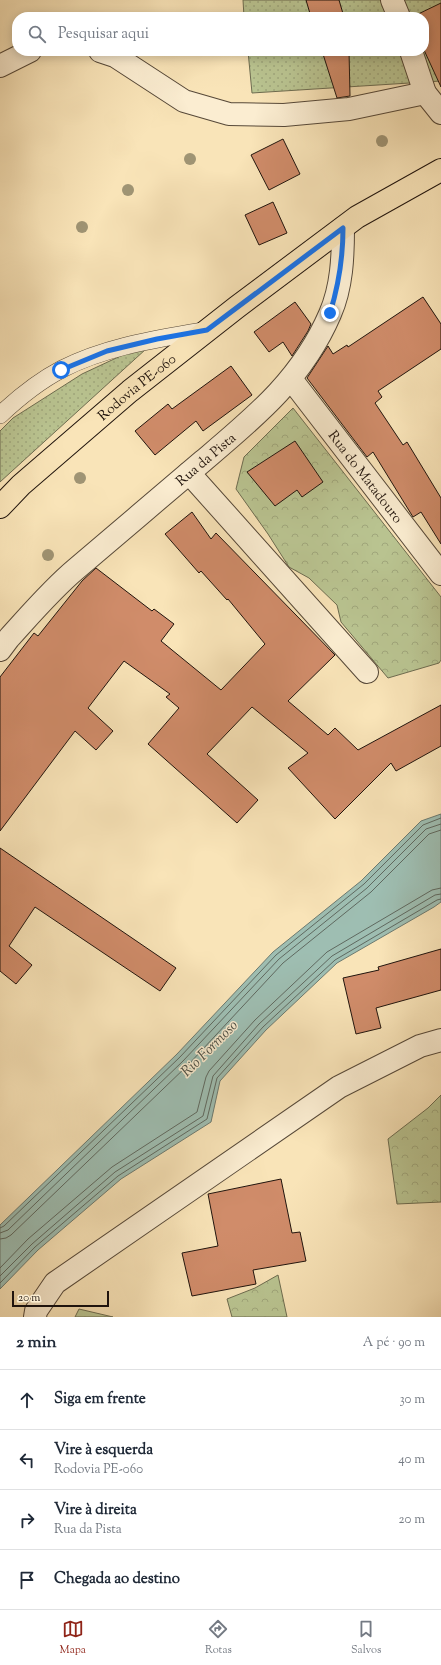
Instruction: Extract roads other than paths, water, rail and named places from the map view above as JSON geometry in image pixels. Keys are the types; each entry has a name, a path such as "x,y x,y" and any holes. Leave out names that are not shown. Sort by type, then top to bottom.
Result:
{"main road":[{"name":"Rodovia PE-060","path":"0,507 21,486 130,390 207,330 357,217 441,170"}],"street":[{"path":"392,0 396,12"},
{"path":"0,66 20,56"},
{"path":"115,56 184,101 229,114 284,115 349,109 426,93"},
{"path":"413,56 426,93 441,113"},
{"name":"Rua da Pista","path":"0,650 9,638 74,570 260,412 291,379 315,343 330,313 338,289 343,258 343,228"},
{"name":"Rua do Matadouro","path":"291,379 441,574"},
{"path":"189,473 366,672"},
{"path":"35,1317 36,1311 55,1283 339,1087 420,1046 441,1040"}],"lane":[{"path":"0,415 16,401 61,370 87,359 107,351 157,339 207,330"}],"water":[{"name":"Rio Formoso","path":"441,814 441,902 337,963 266,1030 220,1081 211,1122 121,1179 38,1250 0,1289 0,1225 177,1054 273,952 361,881 421,821"}]}
